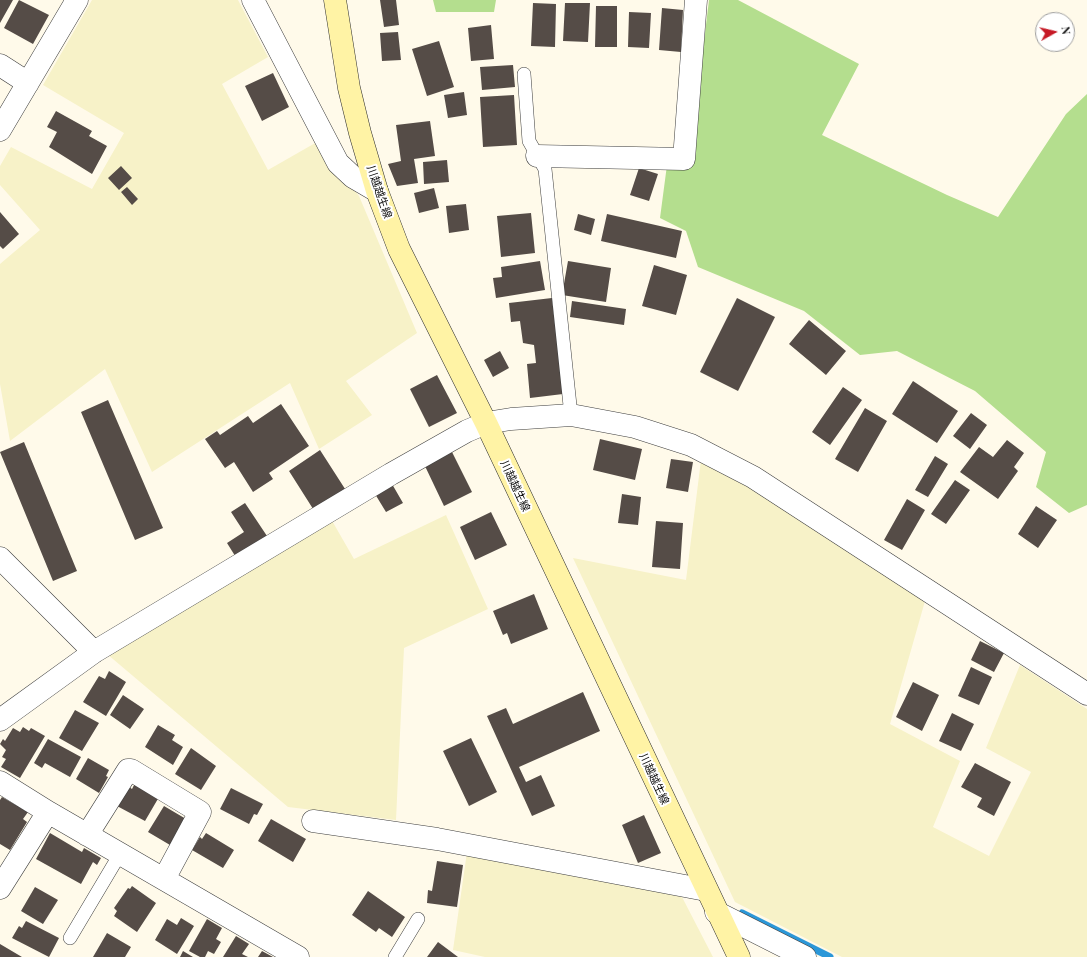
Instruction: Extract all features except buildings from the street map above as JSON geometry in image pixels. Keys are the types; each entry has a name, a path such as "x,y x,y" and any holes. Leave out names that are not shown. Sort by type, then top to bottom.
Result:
{"main road":[{"name":"川越越生線","path":"335,0 349,88 360,133 377,191 399,249 486,423 716,912 739,957"}],"street":[{"path":"0,130 77,0"},
{"path":"253,0 338,162 353,177 377,191"},
{"path":"537,156 684,159 696,0"},
{"path":"0,65 28,83"},
{"path":"0,720 94,652 391,474 467,432 486,423 518,418 571,415 635,427 691,445 753,477 1087,694"},
{"path":"0,558 94,652"},
{"path":"87,835 128,770 131,770 200,812 164,880"},
{"path":"0,782 87,835 298,957"},
{"path":"0,888 48,812"},
{"path":"313,820 437,839 706,890"},
{"path":"716,912 805,957"}],"lane":[{"path":"524,74 529,141 545,169 571,415"},
{"path":"70,938 120,854"},
{"path":"395,957 418,919"}],"shaded area":[{"path":"92,0 238,0 268,57 222,84 268,170 317,142 359,196 417,333 346,381 372,415 319,449 290,383 152,472 105,369 10,441 0,384 0,264 40,230 0,185 0,166 11,147 92,189 124,133 43,85"},
{"path":"701,460 772,499 925,601 890,724 960,761 933,827 989,856 1031,772 986,748 1020,665 1087,709 1087,957 842,957 735,902 573,558 686,580"},
{"path":"446,515 488,609 404,648 396,820 288,807 107,654 331,519 354,559"},
{"path":"467,852 682,897 713,957 485,957 453,950"}],"green space":[{"path":"433,0 496,0 494,12 436,12"},
{"path":"709,0 738,0 859,64 822,135 947,195 998,217 1066,114 1087,94 1087,505 1069,513 1036,487 1046,452 975,391 897,351 860,355 804,311 698,267 686,231 660,218 667,165 689,166"}],"waterway":[{"path":"742,913 830,957"}]}
